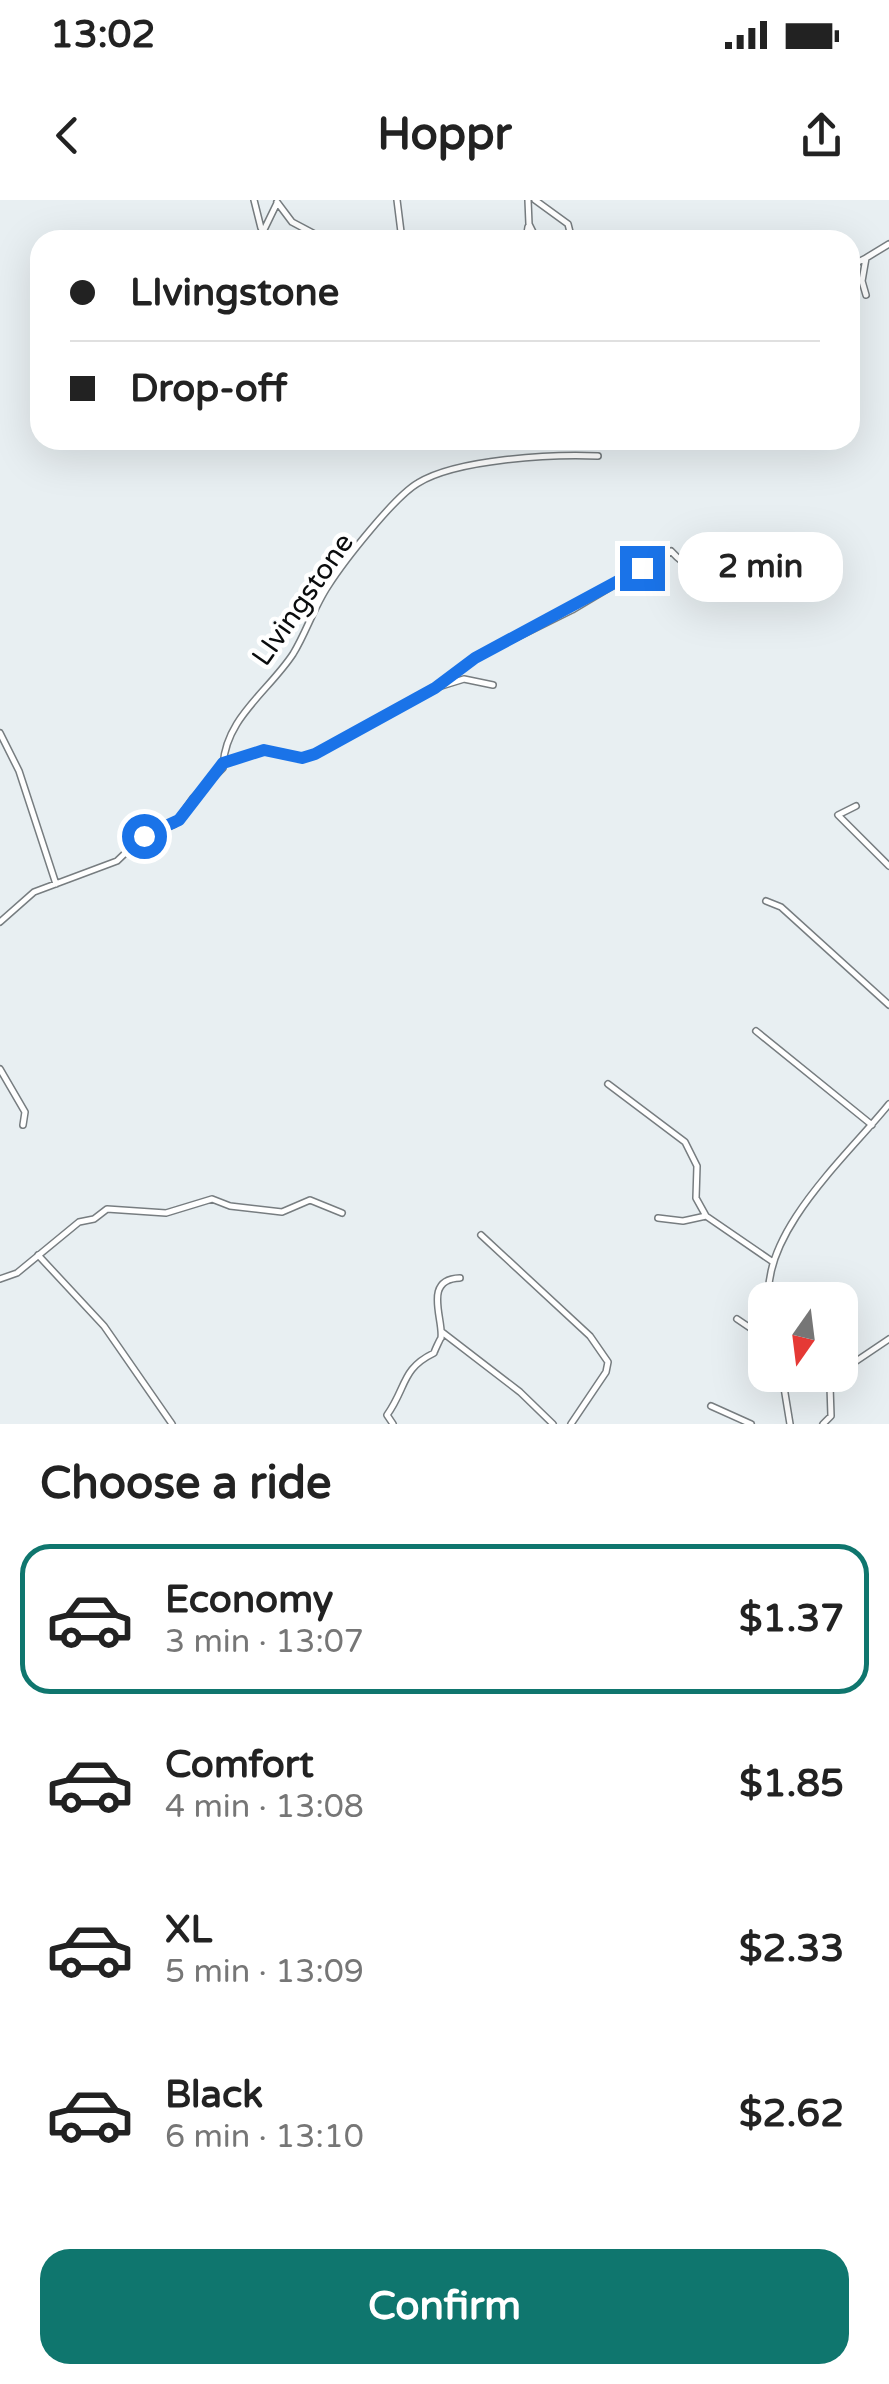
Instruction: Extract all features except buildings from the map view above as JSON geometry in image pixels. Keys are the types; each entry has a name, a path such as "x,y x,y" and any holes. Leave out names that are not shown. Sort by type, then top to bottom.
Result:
{"street":[{"path":"254,200 261,230"},
{"path":"397,200 401,230"},
{"path":"528,230 532,200 568,224 570,230"},
{"path":"263,230 274,216 277,201"},
{"path":"277,201 292,222 307,230"},
{"path":"529,224 532,230"},
{"path":"860,261 889,244"},
{"path":"866,258 862,281 866,295"},
{"name":"LIvingstone","path":"0,922 25,898 117,861 140,839 175,824 223,763 226,743 243,712 294,652 326,588 408,489 448,471 533,457 598,456"},
{"path":"223,763 264,750 305,758 435,688 475,658 572,610 672,552 680,562 748,592 781,597 822,586"},
{"path":"435,688 464,679 493,685"},
{"path":"0,733 18,771 56,884"},
{"path":"856,806 838,815 889,866"},
{"path":"766,901 781,906 889,1005"},
{"path":"756,1031 872,1125"},
{"path":"0,1068 24,1112 24,1125"},
{"path":"608,1084 680,1136 697,1166 696,1198 706,1216 773,1262"},
{"path":"770,1282 773,1262 822,1182 889,1104"},
{"path":"0,1279 17,1273 79,1222 113,1208 156,1214 212,1199 230,1206 282,1212 310,1200 342,1213"},
{"path":"658,1218 684,1221 706,1216"},
{"path":"481,1235 590,1336 608,1362 606,1372 571,1424"},
{"path":"37,1254 104,1326 172,1424"},
{"path":"460,1278 449,1280 436,1296 433,1310 442,1332 520,1392 553,1424"},
{"path":"737,1319 748,1326"},
{"path":"394,1424 388,1415 399,1399 406,1374 413,1364 434,1353 442,1332"},
{"path":"858,1360 889,1339"},
{"path":"785,1392 790,1424"},
{"path":"823,1424 831,1416 830,1392"},
{"path":"712,1406 751,1424"}],"route":[{"path":"144,836 179,820 192,798 218,774 223,763 264,750 302,758 315,754 435,688 475,658 572,610 642,568"}]}
